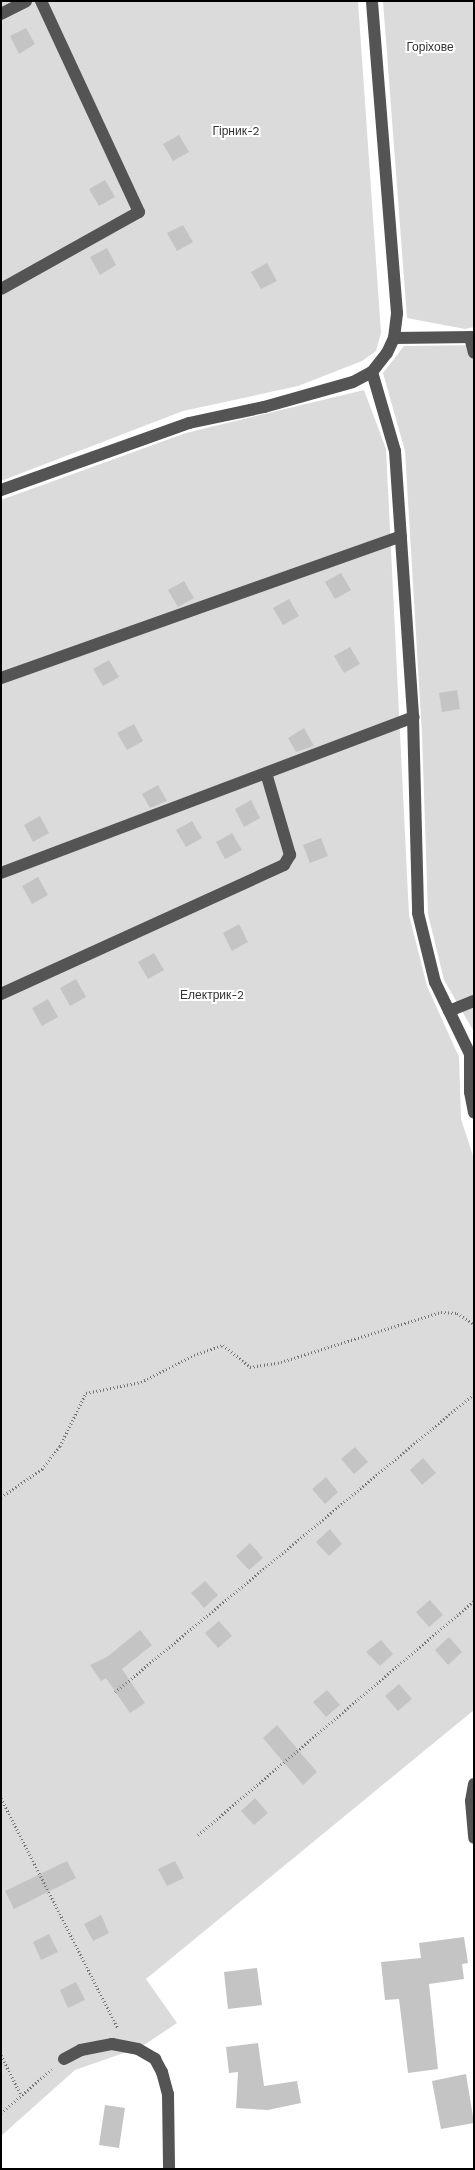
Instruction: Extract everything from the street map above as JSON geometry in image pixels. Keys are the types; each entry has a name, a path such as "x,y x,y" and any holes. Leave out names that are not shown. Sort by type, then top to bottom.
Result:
{"street":[{"path":"1,14 26,1"},
{"path":"1,289 139,212 41,1"},
{"path":"1,490 189,423 333,388 372,372 394,338 397,313 372,1"},
{"path":"394,338 472,337 474,353"},
{"path":"372,372 396,450 414,717 418,912 435,982 470,1054 470,1092 474,1113"},
{"path":"1,678 401,536"},
{"path":"1,873 414,717"},
{"path":"1,994 284,865 290,856 266,773"},
{"path":"449,1011 474,1001"},
{"path":"473,1834 474,1784"},
{"path":"64,2059 98,2045 127,2045 155,2059 162,2072 168,2094 169,2169"}],"path":[{"path":"1,1497 42,1469 60,1446 86,1392 141,1382 194,1355 223,1345 250,1367 281,1362 441,1312 457,1313 474,1324"},
{"path":"115,1692 474,1394"},
{"path":"198,1836 474,1601"},
{"path":"1,1798 127,2045"},
{"path":"1,2056 21,2095"},
{"path":"1,2113 64,2059"}],"green space":[{"name":"Гірник-2","path":"1,1 358,1 381,333 376,351 362,361 298,386 183,411 1,481"},
{"name":"Горіхове","path":"383,1 474,1 474,327 465,329 407,318"},
{"path":"474,345 474,1032 444,980 428,914 422,734 405,451 383,373 404,346"},
{"name":"Електрик-2","path":"364,390 386,449 409,915 427,986 459,1057 461,1119 474,1159 474,1710 146,1979 177,2023 141,2047 75,2070 1,2136 1,500 186,433"}],"building":[{"path":"26,28 35,44 19,54 10,36"},
{"path":"179,135 189,152 173,161 163,144"},
{"path":"105,180 115,197 99,206 89,189"},
{"path":"183,225 193,242 177,251 167,233"},
{"path":"107,248 116,265 100,275 90,257"},
{"path":"267,263 277,281 261,289 251,272"},
{"path":"341,573 351,590 335,599 325,582"},
{"path":"184,581 194,598 178,607 168,590"},
{"path":"289,599 299,616 283,625 273,608"},
{"path":"350,647 360,664 344,673 334,656"},
{"path":"109,660 119,677 103,686 93,669"},
{"path":"457,690 460,709 442,712 439,693"},
{"path":"134,724 143,741 127,750 117,733"},
{"path":"304,728 314,746 296,752 288,738"},
{"path":"158,785 167,801 150,808 142,794"},
{"path":"251,800 260,818 244,827 235,809"},
{"path":"40,816 49,833 33,842 24,825"},
{"path":"192,821 202,838 186,847 176,830"},
{"path":"232,833 242,850 225,859 216,842"},
{"path":"321,838 328,856 310,863 303,845"},
{"path":"38,877 48,895 32,904 22,886"},
{"path":"239,924 248,942 232,951 223,933"},
{"path":"154,953 164,970 148,979 138,962"},
{"path":"76,979 86,997 70,1006 60,988"},
{"path":"48,999 58,1017 42,1026 32,1008"},
{"path":"355,1447 368,1462 354,1474 341,1459"},
{"path":"423,1458 436,1473 422,1485 410,1470"},
{"path":"326,1477 338,1492 325,1504 312,1489"},
{"path":"330,1529 342,1544 329,1556 316,1542"},
{"path":"250,1543 263,1558 249,1570 236,1556"},
{"path":"205,1581 218,1595 204,1608 191,1593"},
{"path":"430,1600 443,1615 429,1627 416,1612"},
{"path":"219,1621 232,1636 218,1648 205,1633"},
{"path":"140,1630 152,1645 122,1669 145,1703 130,1713 106,1678 101,1681 90,1665 107,1657"},
{"path":"449,1637 462,1652 448,1665 435,1650"},
{"path":"381,1640 393,1654 380,1666 366,1652"},
{"path":"399,1684 412,1699 398,1711 385,1696"},
{"path":"327,1690 340,1705 326,1717 313,1702"},
{"path":"277,1725 317,1772 303,1785 263,1738"},
{"path":"255,1798 268,1813 254,1825 241,1811"},
{"path":"67,1861 76,1878 14,1909 5,1891"},
{"path":"175,1861 184,1878 167,1886 158,1869"},
{"path":"101,1915 109,1933 93,1941 84,1924"},
{"path":"49,1934 58,1952 41,1960 33,1942"},
{"path":"464,1937 468,1963 462,1964 464,1979 429,1984 438,2069 408,2073 399,1999 385,2000 381,1962 421,1958 419,1943"},
{"path":"257,1968 262,2005 228,2009 224,1972"},
{"path":"76,1982 85,2000 68,2008 60,1990"},
{"path":"258,2043 264,2086 297,2081 301,2103 268,2110 236,2108 238,2072 229,2073 226,2047"},
{"path":"466,2074 474,2123 441,2129 432,2081"},
{"path":"105,2105 125,2108 119,2148 99,2145"}]}
